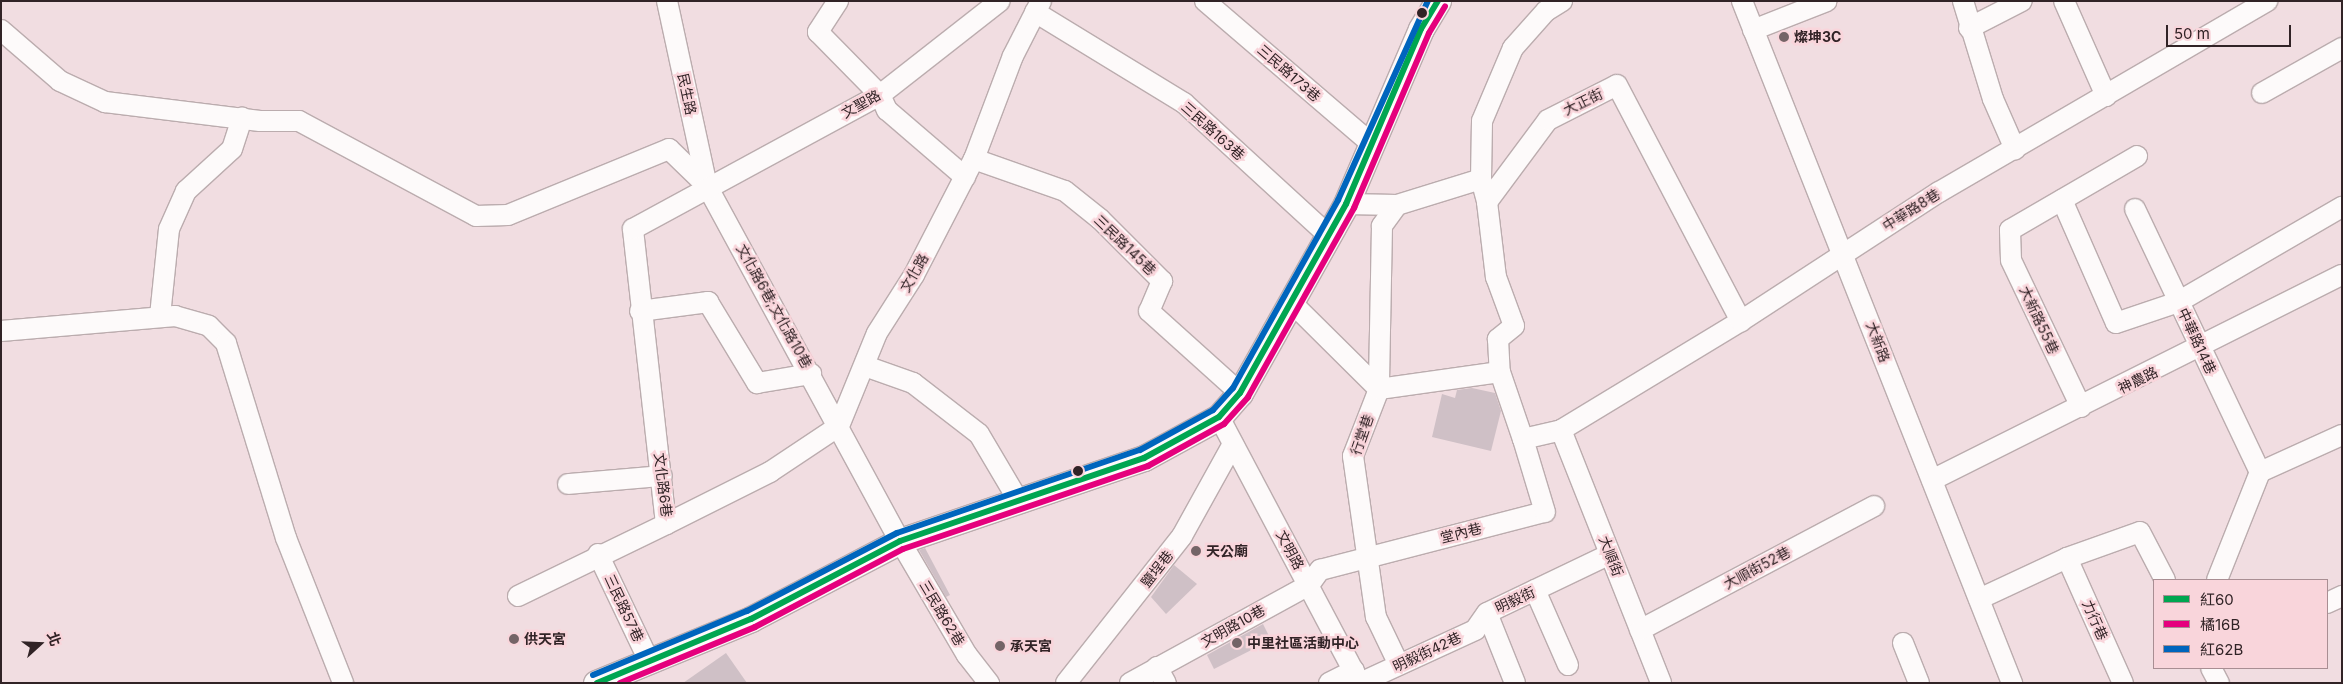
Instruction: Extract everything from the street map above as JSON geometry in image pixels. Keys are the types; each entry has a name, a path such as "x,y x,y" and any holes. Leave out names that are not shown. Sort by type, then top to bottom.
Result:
{"main road":[{"path":"596,683 650,663 751,619 900,541 1144,458 1218,416 1240,392 1292,303 1346,204 1373,145 1421,29 1438,1"}],"street":[{"name":"民生路","path":"667,1 707,186"},
{"path":"838,1 818,32 880,95 886,110 970,168"},
{"name":"文聖路","path":"707,186 880,95 1000,1"},
{"name":"三民路173巷","path":"1205,1 1373,145"},
{"path":"1524,439 1500,372 1498,339 1514,326 1496,277 1487,202 1481,179 1482,121 1514,48 1546,11 1562,1"},
{"name":"大新路","path":"1742,1 2012,683"},
{"path":"1754,30 1827,1"},
{"path":"1964,1 1969,28 2015,149"},
{"path":"1969,28 2022,1"},
{"path":"2064,1 2106,96"},
{"name":"中華路8巷","path":"1524,439 1561,430 1741,321 1843,253 2015,149 2267,1"},
{"name":"文化路","path":"839,426 878,333 914,275 970,168 1013,56 1038,7"},
{"name":"三民路163巷","path":"1038,7 1184,103 1328,236"},
{"path":"1,30 60,81 105,102 242,118 299,121 323,130 453,207 476,216 508,215 669,149 707,186"},
{"path":"2262,93 2342,48"},
{"name":"大正街","path":"1487,202 1548,120 1617,86 1741,321"},
{"path":"160,316 169,229 186,191 232,150 242,118"},
{"path":"2137,156 2062,200 2116,323 2178,302 2342,207"},
{"name":"三民路145巷","path":"970,168 1065,191 1100,219 1162,281 1148,310 1240,392"},
{"path":"1346,204 1397,205 1481,179"},
{"name":"文化路6巷","path":"707,186 632,229 640,311 662,476 666,524 770,472 839,426"},
{"name":"文化路6巷;文化路10巷","path":"707,186 839,426"},
{"name":"大新路55巷","path":"2062,200 2010,230 2011,260 2081,407"},
{"name":"行堂巷","path":"1397,205 1382,226 1379,389 1352,456 1376,617 1399,665"},
{"name":"中華路14巷","path":"2135,210 2200,350 2260,472"},
{"name":"神農路","path":"1932,480 2200,350 2342,276"},
{"path":"640,311 708,302 756,383 811,374"},
{"path":"1292,303 1379,389 1500,372"},
{"path":"1,331 160,316 209,326 226,343 286,538 343,683"},
{"path":"865,366 912,383 979,434 1018,500"},
{"name":"文明路","path":"1218,416 1358,679"},
{"path":"839,426 900,541"},
{"name":"大順街","path":"1561,430 1661,683"},
{"path":"2217,579 2260,472 2342,435"},
{"name":"堂內巷","path":"1309,585 1320,570 1368,556 1545,512 1524,439"},
{"name":"鹽埕巷","path":"1066,683 1182,536 1233,444"},
{"path":"568,484 662,476"},
{"name":"大順街52巷","path":"1640,630 1874,506"},
{"path":"518,596 598,554 666,524"},
{"path":"1980,599 2067,558 2140,532 2164,579"},
{"name":"三民路62巷","path":"900,541 967,655 989,683"},
{"name":"三民路57巷","path":"598,554 650,663"},
{"name":"明毅街","path":"1515,683 1487,613 1610,554"},
{"name":"力行巷","path":"2067,558 2123,683"},
{"name":"文明路10巷","path":"1130,683 1162,675 1309,585"},
{"path":"1535,590 1568,665"},
{"path":"2328,603 2342,596"},
{"name":"明毅街42巷","path":"1329,683 1358,679 1399,665 1475,630 1487,613"},
{"path":"1902,643 1919,683"},
{"path":"2212,669 2219,683"}],"building":[{"path":"1472,388 1495,393 1501,411 1491,451 1432,437 1442,394 1455,398 1457,390"},
{"path":"925,548 950,595 946,597 919,550"},
{"path":"1174,565 1197,584 1166,614 1151,597"},
{"name":"中里社區活動中心","path":"1263,624 1271,640 1214,669 1207,655"},
{"path":"726,653 747,683 683,683"}],"transit line":[{"name":"紅62B","path":"593,675 747,611 897,533 1140,450 1213,410 1233,388 1338,200 1428,1"},
{"name":"紅60","path":"597,683 751,619 900,541 1144,458 1219,417 1240,393 1346,204 1421,29 1438,1"},
{"name":"橘16B","path":"620,683 755,627 903,549 1148,466 1224,424 1248,397 1354,208 1429,33 1445,6"}],"place":[{"name":"燦坤3C","path":"1784,37"},
{"name":"天公廟","path":"1196,551"},
{"name":"供天宮","path":"514,639"},
{"name":"中里社區活動中心","path":"1237,643"},
{"name":"承天宮","path":"1000,646"}]}
